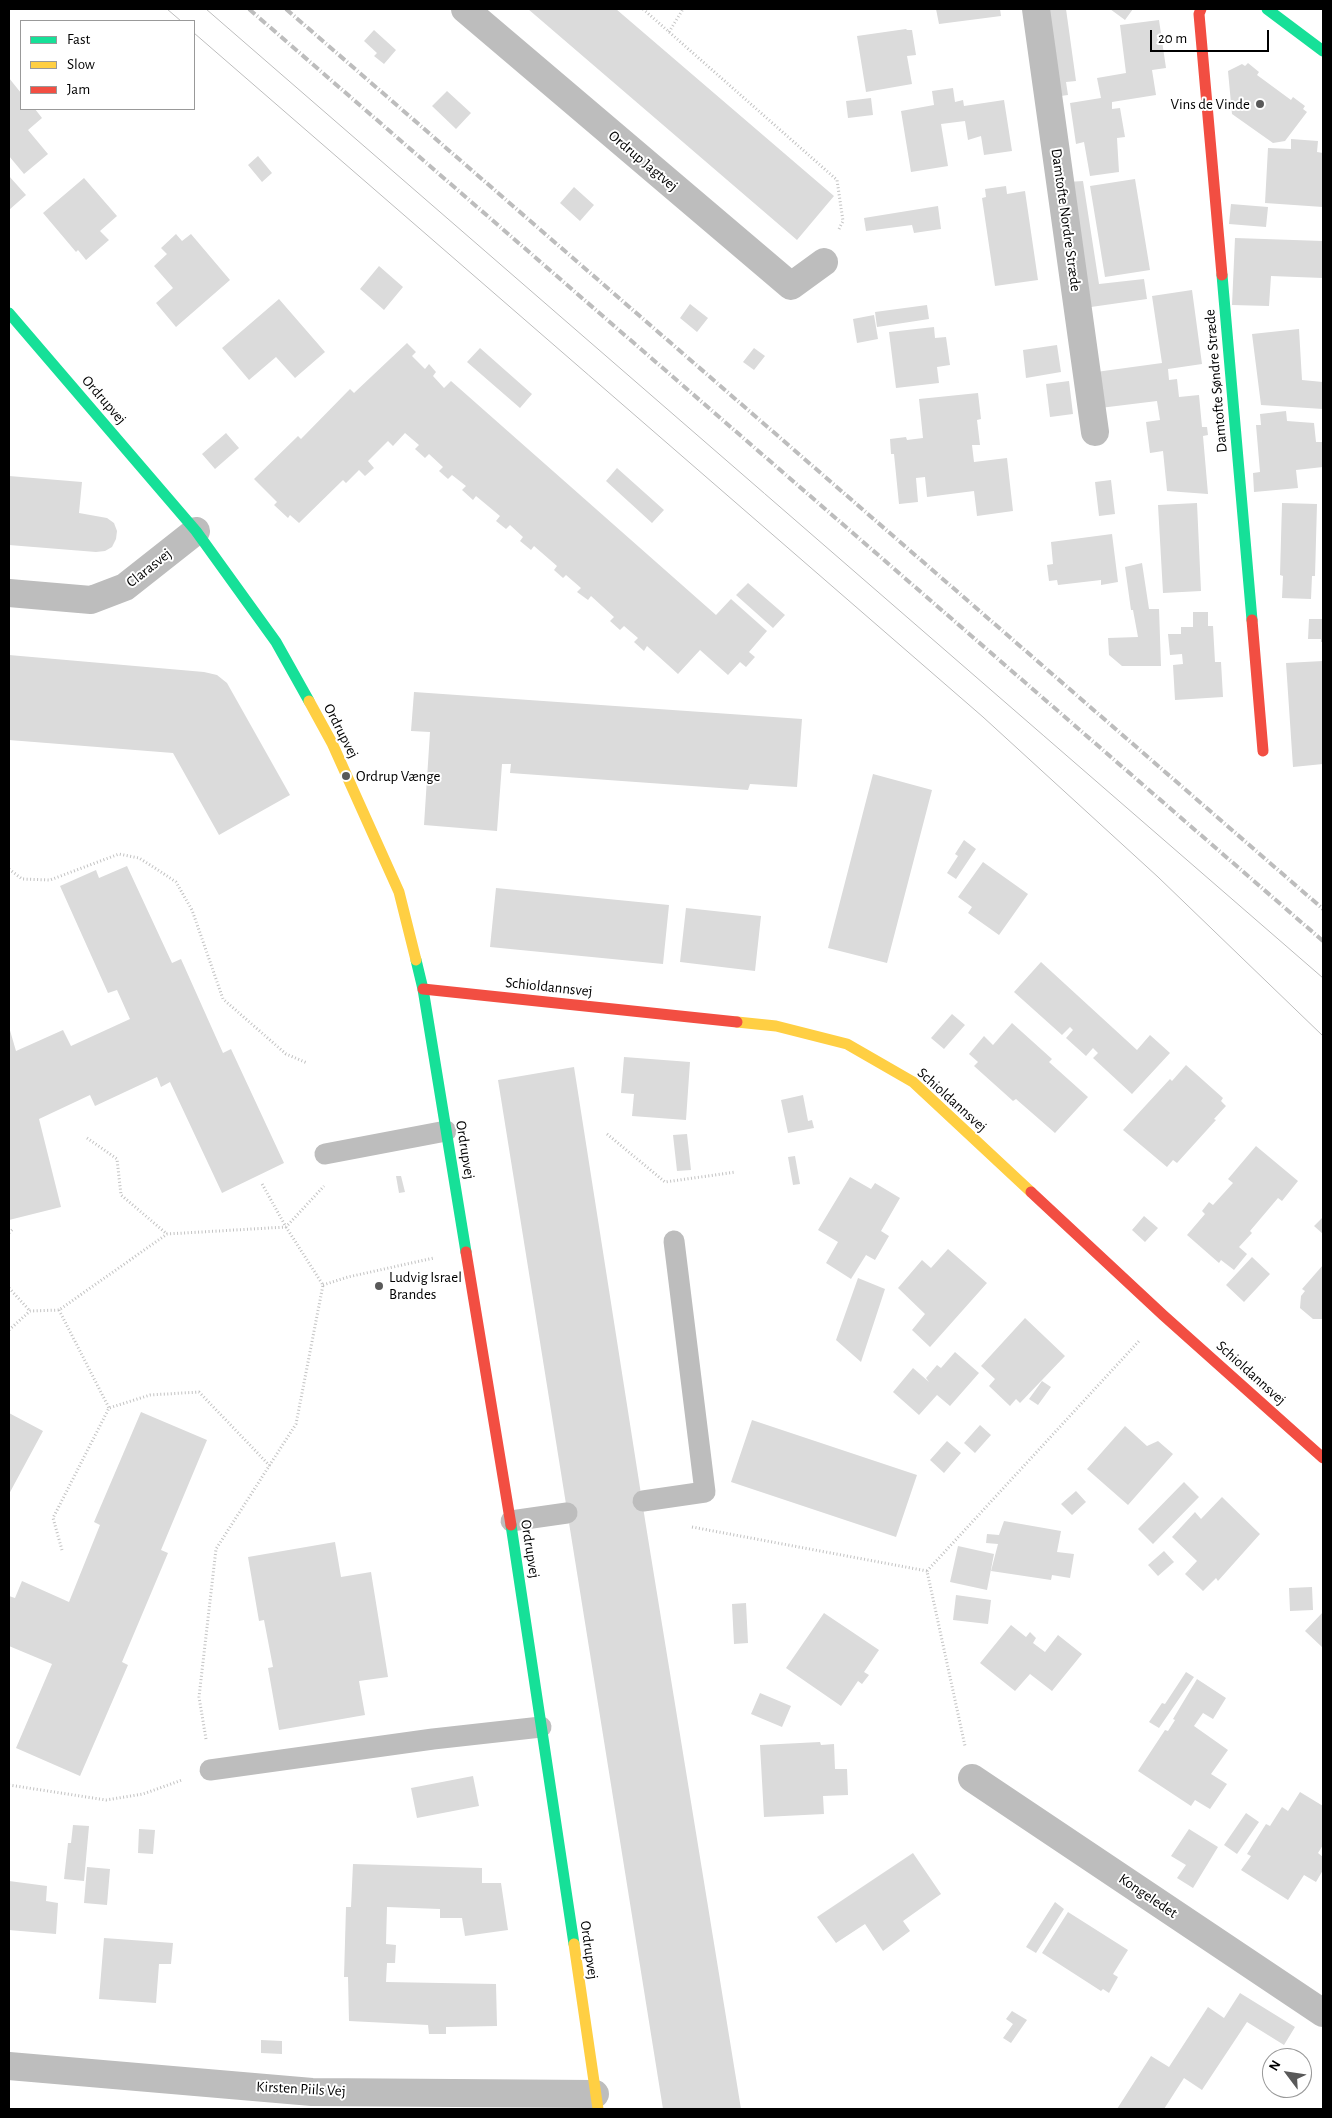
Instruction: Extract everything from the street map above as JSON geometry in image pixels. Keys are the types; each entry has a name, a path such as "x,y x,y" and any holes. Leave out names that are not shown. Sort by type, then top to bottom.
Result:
{"street":[{"name":"Ordrup Jagtvej","path":"465,9 790,286 824,262"},
{"name":"Damtofte Nordre Stræde","path":"1036,9 1095,432"},
{"name":"Damtofte Søndre Stræde","path":"1201,9 1199,14 1263,751"},
{"path":"1266,9 1323,51"},
{"name":"Ordrupvej","path":"9,313 196,531 276,642 332,743 399,892 423,989 466,1250 510,1521 596,2102"},
{"name":"Clarasvej","path":"9,593 91,600 126,587 196,531"},
{"name":"Schioldannsvej","path":"423,989 776,1026 847,1044 913,1082 1163,1315 1323,1458"},
{"name":"Kongeledet","path":"972,1778 1323,2013"},
{"name":"Kirsten Piils Vej","path":"9,2066 312,2092 596,2102"}],"lane":[{"path":"325,1154 446,1132"},
{"path":"649,1500 705,1492 674,1241"},
{"path":"510,1521 567,1513"},
{"path":"210,1770 433,1738 541,1726"}],"path":[{"path":"643,9 837,180 843,221 824,262"},
{"path":"669,32 683,9"},
{"path":"9,869 22,879 50,880 119,854 139,858 176,882 192,910 223,999 286,1054 307,1063"},
{"path":"607,1134 665,1182 736,1172"},
{"path":"87,1138 117,1159 121,1195 167,1234"},
{"path":"9,1330 30,1311 59,1310 167,1234 286,1227 330,1180"},
{"path":"9,1785 106,1800 143,1794 210,1770 199,1696 216,1549 296,1424 322,1285 261,1182"},
{"path":"9,1233 13,1229"},
{"path":"322,1285 348,1277 466,1250"},
{"path":"9,1288 30,1311"},
{"path":"59,1310 109,1408"},
{"path":"928,1571 1163,1315"},
{"path":"62,1550 53,1518 109,1408 150,1395 199,1392 270,1466"},
{"path":"649,1500 659,1521 928,1571"},
{"path":"928,1571 972,1778"}],"building":[{"path":"528,9 616,9 834,196 797,240"},
{"path":"936,9 1000,9 1001,16 939,24"},
{"path":"1041,9 1066,9 1076,81 1066,82 1068,95 1053,97"},
{"path":"1110,9 1133,9 1125,20"},
{"path":"1159,20 1166,68 1152,70 1156,95 1112,102 1112,109 1120,108 1125,137 1117,138 1119,172 1090,176 1084,142 1076,144 1070,103 1101,98 1097,78 1126,73 1120,25"},
{"path":"906,29 912,30 916,55 907,56 912,84 866,92 857,36"},
{"path":"374,30 396,50 384,64 374,56 377,53 364,41"},
{"path":"1248,63 1259,72 1257,75 1291,100 1293,97 1305,106 1303,109 1307,112 1285,141 1273,143 1232,114 1228,71 1242,64 1245,66"},
{"path":"9,78 20,92 20,110 36,110 42,118 28,130 48,154 24,174 9,156"},
{"path":"953,88 955,102 963,100 964,106 1004,100 1012,151 984,155 981,136 968,140 965,121 941,124 948,166 911,172 901,111 934,105 932,91"},
{"path":"447,91 471,113 456,129 432,106"},
{"path":"871,98 873,115 848,118 846,101"},
{"path":"1291,139 1318,141 1317,152 1323,153 1323,207 1265,203 1268,148 1291,149"},
{"path":"258,156 272,173 262,182 248,165"},
{"path":"9,176 26,195 9,210"},
{"path":"84,178 117,216 100,231 109,240 86,260 78,250 76,252 43,213"},
{"path":"1135,179 1150,270 1105,277 1090,186"},
{"path":"1083,181 1099,284 1144,279 1147,299 1084,308 1067,182"},
{"path":"1006,186 1007,194 1025,191 1038,280 995,286 982,198 986,197 985,189"},
{"path":"574,187 594,205 580,221 560,203"},
{"path":"1231,204 1268,207 1266,227 1229,224"},
{"path":"938,206 941,229 914,233 912,225 866,231 864,218"},
{"path":"176,234 182,241 191,234 230,280 176,327 156,303 173,288 154,266 167,254 161,248"},
{"path":"1235,238 1323,241 1323,278 1271,276 1269,306 1232,305"},
{"path":"379,266 403,287 384,310 360,289"},
{"path":"1192,290 1202,364 1168,369 1169,380 1177,379 1179,397 1199,395 1202,427 1207,427 1208,435 1203,436 1208,494 1167,491 1163,451 1150,453 1146,422 1160,420 1157,401 1100,408 1096,372 1162,363 1152,296"},
{"path":"279,299 325,352 295,378 276,357 249,380 222,348"},
{"path":"690,304 708,318 697,332 680,318"},
{"path":"927,305 929,319 877,327 875,312"},
{"path":"874,315 878,339 857,343 853,319"},
{"path":"934,327 935,338 946,337 950,365 937,367 939,383 896,388 889,332"},
{"path":"1299,329 1302,380 1323,382 1323,409 1261,405 1252,334"},
{"path":"407,343 416,352 412,356 425,369 429,364 436,372 433,376 444,388 451,381 716,615 731,599 767,631 749,652 755,657 746,667 740,662 728,675 700,650 678,674 647,646 644,651 634,642 638,638 624,626 620,630 610,621 614,617 591,596 588,600 577,592 581,588 566,575 563,578 554,570 557,566 534,546 531,550 520,541 523,537 510,525 506,529 496,521 500,516 476,496 473,500 462,490 466,486 452,475 448,479 439,471 443,467 429,454 425,458 415,449 419,445 405,433 393,446 388,441 368,461 374,468 365,476 359,470 346,483 343,480 299,523 290,515 288,518 274,505 277,502 254,479 298,436 301,439 350,389 354,393"},
{"path":"1057,345 1061,372 1026,378 1023,350"},
{"path":"480,348 532,394 520,408 467,362"},
{"path":"754,348 765,356 754,370 743,362"},
{"path":"1069,381 1073,414 1050,417 1046,384"},
{"path":"978,393 981,419 977,420 980,445 972,445 974,462 1007,458 1013,511 977,516 974,491 927,497 925,477 916,478 918,502 899,504 894,454 891,454 890,439 906,437 907,440 923,438 919,399"},
{"path":"1286,411 1287,421 1314,423 1316,442 1323,442 1323,467 1296,470 1298,488 1254,492 1253,473 1260,472 1256,425 1261,425 1260,414"},
{"path":"226,433 239,448 215,469 202,454"},
{"path":"617,468 664,510 652,523 606,481"},
{"path":"9,476 82,482 79,513 107,518 114,523 117,531 112,547 105,551 96,552 9,545"},
{"path":"1111,480 1115,514 1099,516 1095,482"},
{"path":"1197,503 1201,591 1163,593 1158,505"},
{"path":"1282,503 1317,504 1315,576 1312,576 1311,599 1282,598 1283,576 1280,575"},
{"path":"1112,534 1118,582 1101,585 1101,580 1058,585 1057,580 1049,581 1047,565 1053,564 1051,542"},
{"path":"1142,563 1149,609 1159,609 1161,666 1122,666 1109,655 1108,638 1138,637 1133,610 1131,610 1125,567"},
{"path":"748,583 785,615 773,628 736,595"},
{"path":"1193,612 1208,612 1208,626 1213,626 1215,662 1221,662 1223,697 1175,700 1173,665 1183,664 1182,654 1170,655 1168,634 1181,634 1181,627 1193,627"},
{"path":"1309,619 1323,619 1323,642 1321,642 1321,639 1308,639"},
{"path":"9,655 204,672 217,675 227,683 290,795 219,835 173,753 9,740"},
{"path":"1323,661 1323,764 1293,767 1286,663"},
{"path":"414,692 802,719 797,787 750,784 748,790 510,773 511,764 502,764 497,831 424,825 430,732 411,731"},
{"path":"873,774 932,790 887,963 828,948"},
{"path":"964,840 976,849 956,879 947,873 958,856 955,854"},
{"path":"983,862 1028,894 999,935 968,913 972,907 958,897"},
{"path":"127,866 172,963 181,959 223,1053 231,1049 284,1163 222,1193 170,1082 161,1087 157,1077 95,1106 90,1095 39,1119 61,1207 9,1220 9,1027 16,1051 63,1030 71,1046 130,1019 117,990 108,993 60,886 96,870 99,878"},
{"path":"496,888 669,905 663,964 490,947"},
{"path":"686,908 761,916 755,971 680,962"},
{"path":"1041,962 1137,1050 1150,1035 1170,1053 1132,1094 1093,1058 1098,1053 1093,1048 1086,1056 1066,1038 1073,1030 1070,1027 1062,1035 1014,992"},
{"path":"952,1014 965,1025 944,1049 931,1038"},
{"path":"1012,1023 1052,1059 1049,1062 1088,1097 1055,1133 1016,1099 1013,1101 974,1066 978,1062 969,1054 984,1036 993,1045"},
{"path":"624,1057 690,1062 686,1120 632,1116 634,1094 621,1093"},
{"path":"1186,1065 1223,1098 1221,1101 1226,1106 1214,1119 1216,1120 1177,1163 1173,1160 1167,1167 1123,1130 1170,1079 1172,1081"},
{"path":"574,1067 646,1526 741,2109 663,2109 498,1080"},
{"path":"803,1095 808,1121 812,1120 814,1128 788,1133 781,1100"},
{"path":"687,1134 691,1170 677,1171 673,1135"},
{"path":"1256,1146 1298,1181 1282,1201 1278,1198 1250,1231 1252,1233 1239,1247 1247,1254 1234,1270 1221,1260 1219,1263 1187,1235 1205,1214 1202,1211 1209,1202 1213,1205 1233,1183 1228,1179"},
{"path":"795,1156 800,1184 793,1185 788,1157"},
{"path":"396,1176 401,1176 405,1192 399,1193"},
{"path":"850,1177 871,1189 875,1183 900,1198 881,1231 889,1236 875,1260 866,1255 851,1279 826,1263 838,1242 818,1230"},
{"path":"1144,1216 1158,1228 1145,1242 1132,1230"},
{"path":"1323,1217 1323,1234 1314,1226"},
{"path":"948,1249 987,1283 930,1347 912,1330 925,1314 898,1288 922,1260 931,1268"},
{"path":"1252,1257 1270,1274 1244,1302 1226,1285"},
{"path":"1323,1265 1323,1319 1313,1319 1300,1308 1301,1296 1305,1291 1302,1289"},
{"path":"858,1278 885,1289 861,1362 836,1340"},
{"path":"1025,1318 1065,1356 1020,1403 1016,1399 1010,1406 989,1386 995,1379 981,1366"},
{"path":"955,1352 979,1373 950,1406 937,1395 919,1415 893,1392 913,1368 929,1382 926,1378 937,1365 941,1368"},
{"path":"1042,1381 1051,1387 1038,1405 1029,1399"},
{"path":"141,1412 207,1440 161,1550 168,1553 122,1662 128,1665 80,1776 16,1748 52,1664 9,1646 9,1596 15,1598 22,1581 69,1602 100,1525 94,1522"},
{"path":"9,1413 43,1431 9,1494"},
{"path":"752,1420 917,1475 896,1537 731,1482"},
{"path":"980,1425 991,1435 975,1453 964,1443"},
{"path":"1125,1426 1147,1446 1158,1441 1173,1454 1128,1505 1087,1469"},
{"path":"947,1441 961,1453 944,1473 930,1460"},
{"path":"1184,1482 1199,1497 1153,1544 1138,1529"},
{"path":"1076,1491 1086,1502 1072,1515 1061,1504"},
{"path":"1222,1497 1260,1534 1218,1581 1216,1578 1203,1591 1185,1574 1197,1561 1172,1537 1195,1512 1201,1519"},
{"path":"1004,1521 1061,1531 1057,1552 1074,1554 1070,1578 1052,1575 1051,1580 991,1571 998,1544 986,1543 987,1534 999,1535"},
{"path":"335,1542 341,1577 371,1572 388,1677 359,1681 365,1715 279,1730 268,1668 273,1667 264,1620 259,1621 248,1557"},
{"path":"958,1546 994,1554 987,1590 950,1582"},
{"path":"1164,1551 1174,1562 1158,1576 1148,1565"},
{"path":"1312,1587 1313,1610 1290,1611 1289,1588"},
{"path":"956,1595 991,1600 988,1624 953,1620"},
{"path":"746,1603 748,1643 734,1644 732,1604"},
{"path":"1323,1612 1323,1648 1305,1631"},
{"path":"824,1613 879,1650 864,1672 869,1675 862,1684 858,1681 841,1706 786,1668"},
{"path":"1011,1625 1026,1637 1030,1632 1036,1638 1033,1643 1045,1652 1058,1635 1082,1654 1052,1691 1030,1674 1015,1691 980,1663"},
{"path":"1186,1672 1194,1677 1159,1728 1149,1722 1162,1703 1165,1704"},
{"path":"1197,1679 1226,1698 1213,1719 1203,1713 1194,1726 1228,1750 1211,1774 1227,1784 1210,1809 1195,1800 1191,1806 1138,1771 1165,1730 1168,1731"},
{"path":"760,1693 791,1706 782,1727 751,1714"},
{"path":"820,1742 821,1745 834,1744 835,1769 847,1769 848,1795 823,1796 824,1814 764,1817 760,1745"},
{"path":"473,1776 479,1806 417,1818 411,1788"},
{"path":"1300,1792 1323,1806 1323,1845 1318,1853 1323,1857 1323,1870 1316,1882 1304,1875 1288,1900 1241,1870 1251,1856 1247,1854 1266,1824 1270,1826 1282,1807 1288,1811"},
{"path":"1246,1813 1259,1822 1237,1854 1224,1845"},
{"path":"73,1825 89,1826 84,1881 64,1879 68,1843 71,1843"},
{"path":"139,1829 155,1830 153,1854 138,1853"},
{"path":"1189,1829 1218,1847 1193,1888 1177,1878 1186,1865 1171,1856"},
{"path":"913,1853 941,1894 903,1921 910,1931 883,1951 865,1924 836,1943 817,1917"},
{"path":"353,1864 482,1868 482,1883 501,1883 508,1930 465,1936 462,1918 440,1918 440,1909 387,1907 386,1944 396,1945 395,1963 387,1963 386,1982 496,1984 497,2026 446,2027 446,2034 429,2034 428,2025 349,2021 348,1977 344,1977 346,1907 351,1907"},
{"path":"87,1867 110,1869 107,1905 84,1903"},
{"path":"9,1881 47,1886 46,1901 58,1903 56,1934 9,1930"},
{"path":"1055,1902 1064,1909 1036,1953 1026,1947"},
{"path":"1068,1912 1128,1950 1113,1974 1118,1977 1109,1993 1103,1989 1101,1991 1042,1953"},
{"path":"104,1938 173,1943 171,1964 159,1964 156,2003 99,1999"},
{"path":"1240,1993 1295,2027 1284,2045 1247,2022 1202,2090 1184,2078 1164,2109 1117,2109 1151,2056 1169,2067 1208,2007 1224,2018"},
{"path":"1012,2011 1027,2020 1011,2043 1003,2038 1013,2024 1006,2019"},
{"path":"261,2040 282,2041 282,2054 261,2053"}],"tram line":[{"path":"167,9 180,20"},
{"path":"206,9 1323,978"},
{"path":"195,34 983,717 1158,877 1323,1036"}],"railway":[{"path":"249,9 1323,941"},
{"path":"286,9 1323,909"}],"traffic: fast":[{"path":"1267,9 1323,51"},
{"path":"1222,275 1252,620"},
{"path":"9,313 196,531 276,642 309,701"},
{"path":"416,960 423,989 466,1252"},
{"path":"511,1525 574,1944"}],"traffic: slow":[{"path":"309,701 332,743 399,892 416,960"},
{"path":"737,1022 776,1026 847,1044 913,1082 1031,1192"},
{"path":"574,1944 598,2109"}],"traffic: jam":[{"path":"1201,9 1199,14 1222,275"},
{"path":"1252,620 1263,751"},
{"path":"423,989 737,1022"},
{"path":"1031,1192 1163,1315 1323,1458"},
{"path":"466,1252 511,1525"}],"place":[{"name":"Vins de Vinde","path":"1260,104"},
{"name":"Ordrup Vænge","path":"346,776"},
{"name":"Ludvig Israel Brandes","path":"379,1286"}]}
